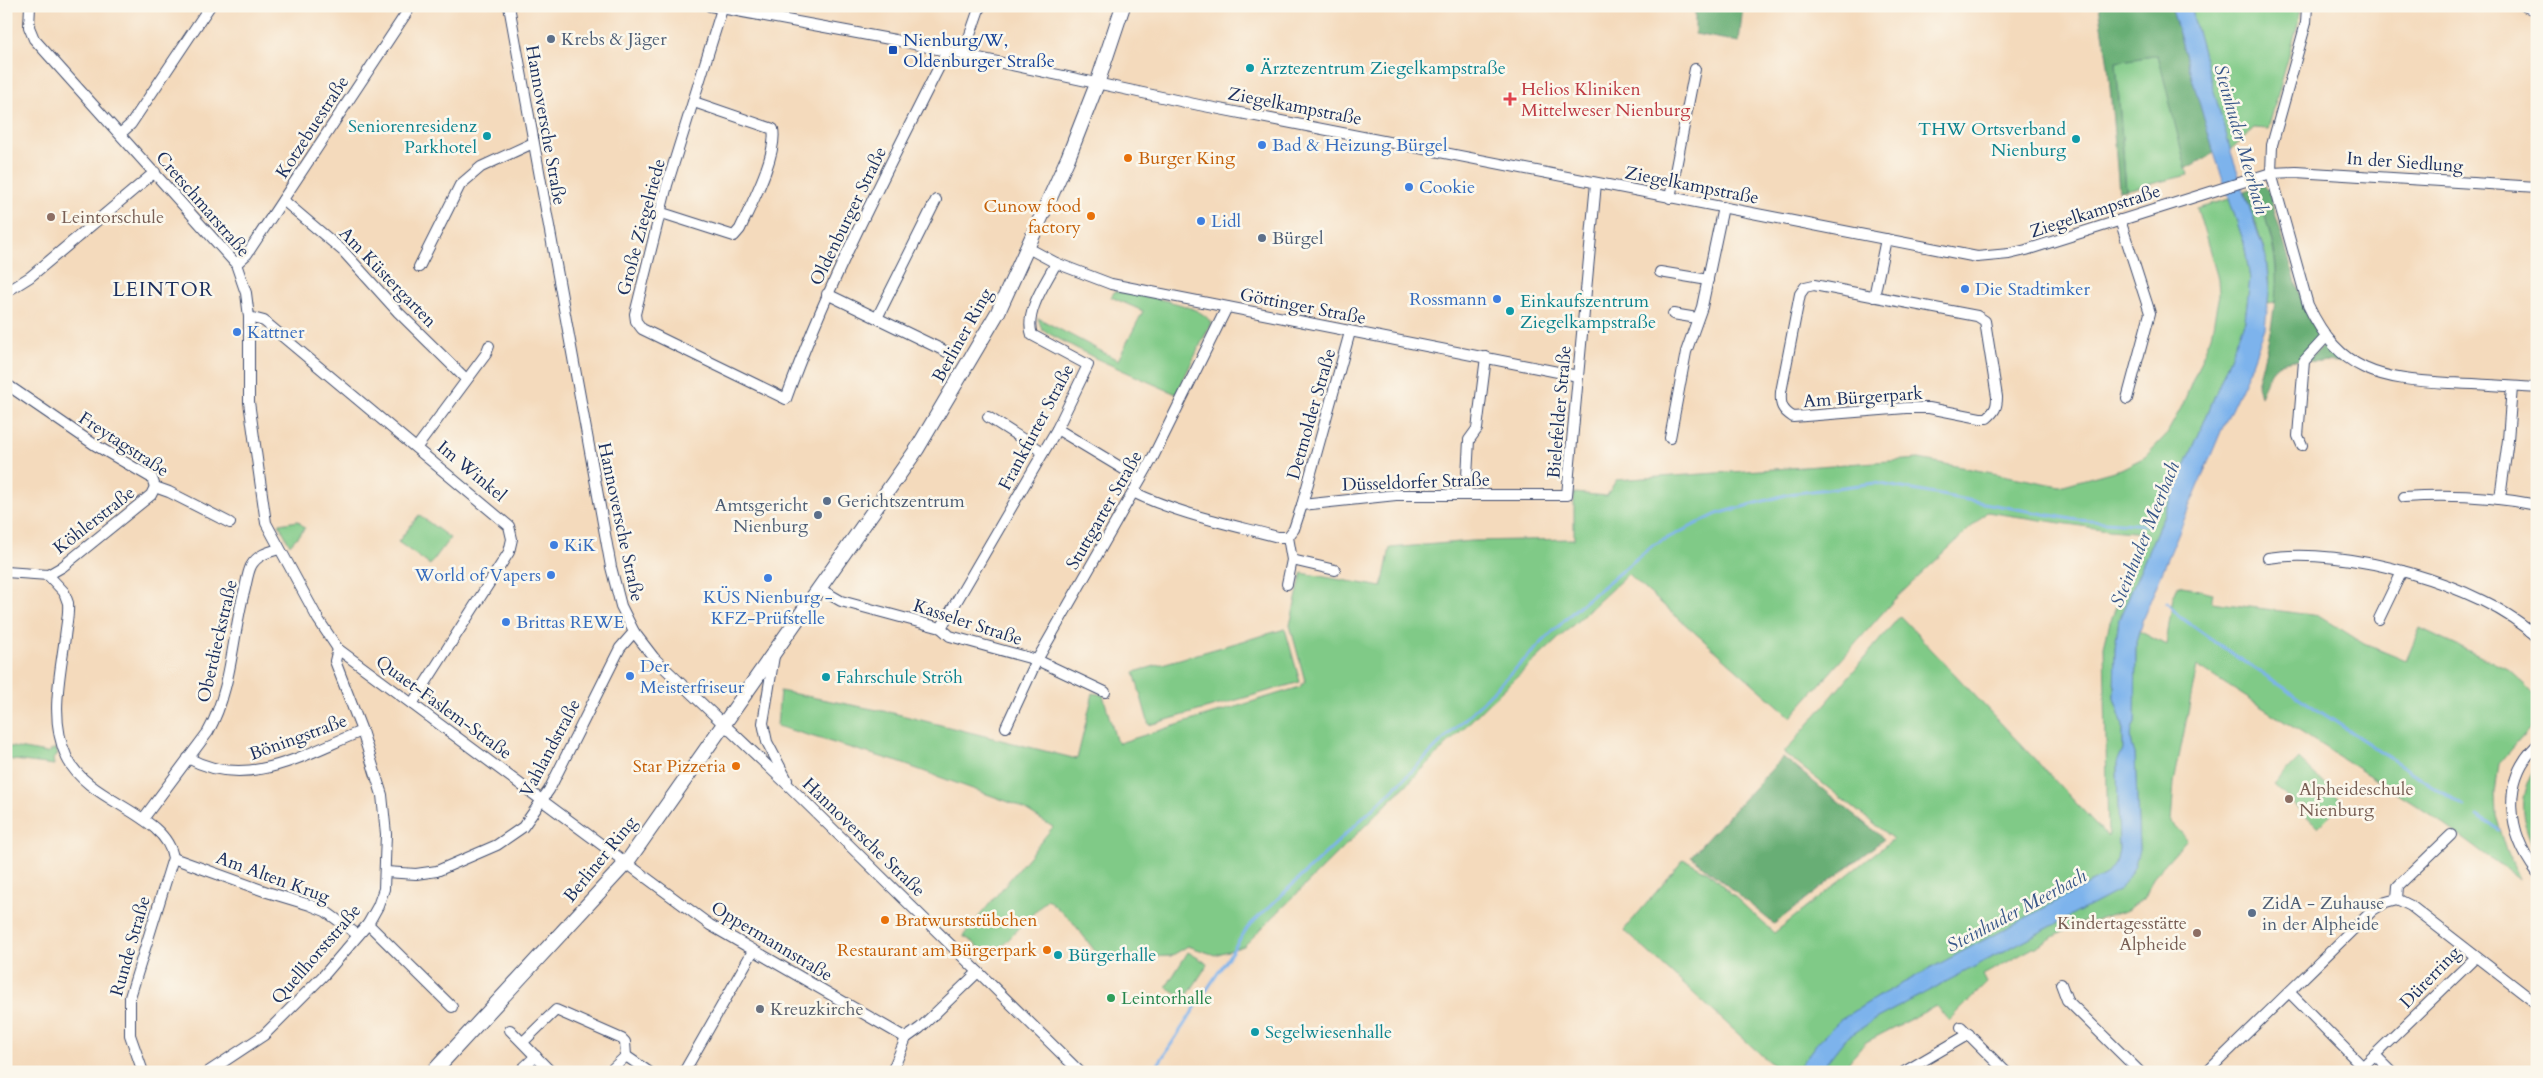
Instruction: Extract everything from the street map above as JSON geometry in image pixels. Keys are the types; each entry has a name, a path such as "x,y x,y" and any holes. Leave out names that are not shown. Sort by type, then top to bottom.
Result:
{"main road":[{"name":"Berliner Ring","path":"433,1072 627,862 913,455 968,366 998,312 1028,248 1098,84 1123,6"}],"street":[{"name":"Cretschmarstraße","path":"30,6 29,26 34,39 236,264 246,293 249,318 249,402 266,523 279,549"},
{"path":"120,134 131,124 210,6"},
{"name":"Kotzebuestraße","path":"236,264 247,254 411,6"},
{"name":"Hannoversche Straße","path":"509,6 611,567 620,606 634,632 667,672 791,788 1080,1072"},
{"name":"Ziegelkampstraße","path":"710,6 947,51 1098,84 1963,255 1992,256 2009,254 2271,173"},
{"path":"963,55 980,6"},
{"path":"2307,6 2306,22 2272,145 2271,173 2308,305 2326,337 2342,355 2375,374 2418,381 2537,388"},
{"path":"2524,6 2537,11"},
{"name":"Große Ziegelriede","path":"722,9 659,212 635,314 640,326 786,399"},
{"name":"Oldenburger Straße","path":"786,399 806,342 828,294 947,51"},
{"path":"1670,198 1695,68"},
{"path":"659,212 734,236 740,229 767,166 774,135 773,129 694,102"},
{"path":"419,267 460,185 481,167 533,143"},
{"path":"6,292 30,277 155,172"},
{"name":"In der Siedlung","path":"2271,173 2296,172 2537,187"},
{"name":"Bielefelder Straße","path":"1567,495 1596,183"},
{"name":"Am Küstergarten","path":"283,200 343,250 398,312 466,379"},
{"path":"876,318 936,200"},
{"path":"1670,438 1686,352 1708,280 1723,207"},
{"path":"2120,220 2150,313 2127,399"},
{"path":"1874,297 1886,239"},
{"name":"Göttinger Straße","path":"1028,248 1056,263 1112,284 1578,376"},
{"name":"Frankfurter Straße","path":"941,628 1056,429 1088,364 1032,335 1029,326 1033,309 1056,263"},
{"path":"1660,272 1708,280"},
{"name":"Am Bürgerpark","path":"1814,285 1874,297 1977,316 1985,321 1997,397 1997,407 1993,413 1987,418 1980,418 1929,408 1906,408 1793,417 1784,411 1780,403 1781,392 1800,294 1805,287 1814,285"},
{"path":"828,294 947,352"},
{"name":"Stuttgarter Straße","path":"1006,727 1037,660 1140,479 1227,307"},
{"path":"1673,314 1697,318"},
{"name":"Im Winkel","path":"249,318 264,321 502,518 509,526 512,539 509,552 412,704"},
{"name":"Detmolder Straße","path":"1302,505 1350,332"},
{"path":"2302,445 2298,436 2304,361 2326,337"},
{"path":"417,447 486,354 489,346"},
{"path":"1466,495 1469,440 1477,428 1486,358"},
{"name":"Freytagstraße","path":"6,384 94,445 152,478 155,487 169,492 230,523"},
{"path":"2500,498 2508,440 2512,386"},
{"path":"988,417 1043,452"},
{"path":"1056,429 1140,479"},
{"name":"Köhlerstraße","path":"48,575 62,567 151,496 155,487"},
{"path":"1133,492 1149,500 1195,515 1278,537 1288,537"},
{"path":"2404,497 2449,494 2500,498 2537,505"},
{"name":"Düsseldorfer Straße","path":"1302,505 1396,495 1567,495"},
{"path":"1287,584 1292,560 1288,537 1294,529 1302,505"},
{"name":"Quaet-Faslem-Straße","path":"279,549 318,619 338,649 627,862"},
{"name":"Oberdieckstraße","path":"143,819 208,732 222,704 239,614 251,566 264,552 279,549"},
{"path":"2268,558 2280,556 2340,559 2402,571 2465,592 2534,630"},
{"path":"1292,560 1335,570"},
{"path":"2379,619 2402,571"},
{"path":"6,572 48,575 64,592 68,603 57,713 59,733 67,759 81,778 101,795 143,819 169,843 173,858"},
{"name":"Kasseler Straße","path":"820,589 841,601 941,628 950,636 1037,660 1105,692"},
{"name":"Vahlandstraße","path":"386,872 430,873 485,851 516,833 543,800 620,648 634,632"},
{"name":"Quellhorststraße","path":"208,1072 264,1035 325,974 368,924 378,906 386,872 382,795 362,731 335,662 338,649"},
{"name":"Berliner Ring","path":"775,652 763,723 766,742 791,788"},
{"name":"Böningstraße","path":"188,758 219,771 254,772 362,731"},
{"path":"2537,745 2523,764 2511,797 2512,817 2518,837 2537,872"},
{"path":"2207,1072 2373,910 2386,902 2397,899 2398,886 2451,835"},
{"name":"Am Alten Krug","path":"173,858 325,911 358,936"},
{"name":"Runde Straße","path":"143,1072 130,1034 130,996 173,858"},
{"name":"Oppermannstraße","path":"627,862 710,925 752,951 906,1038"},
{"name":"Dürerring","path":"2290,993 2360,1069 2476,957 2410,906 2397,899"},
{"path":"368,924 452,1007"},
{"path":"684,1072 752,951"},
{"path":"2476,957 2537,1004"},
{"path":"892,1072 906,1038 920,1028 978,972"},
{"path":"2061,984 2067,1000 2140,1072"},
{"path":"523,1042 556,1010 626,1042 626,1056 609,1072"},
{"path":"510,1030 551,1072"},
{"path":"1904,1072 1965,1030 2006,1072"},
{"path":"2375,1055 2392,1072"},
{"path":"519,1072 536,1056"},
{"path":"626,1056 649,1072"}],"green space":[{"path":"1695,6 1743,6 1739,42 1695,34"},
{"path":"2099,6 2171,6 2214,153 2186,169 2158,55 2116,62 2126,190 2119,191 2108,65"},
{"path":"2190,6 2300,6 2298,24 2268,129 2254,128 2230,150"},
{"path":"2158,55 2188,175 2126,190 2116,62"},
{"path":"2263,184 2268,190 2306,315 2320,336 2301,360 2283,362 2273,369 2260,396 2257,385 2273,318 2276,266 2273,244 2262,205 2249,205 2245,191"},
{"path":"2229,199 2244,243 2250,279 2245,320 2205,420 2119,619 2115,648 2114,698 2123,726 2123,749 2117,764 2119,849 2117,860 2106,875 1877,997 1839,1021 1817,1043 1795,1072 1780,1072 1624,930 1684,859 1708,872 1774,933 1893,839 1784,753 1900,616 2108,837 2104,646 2110,622 2147,533 2108,530 1987,512 1893,601 1791,717 1628,574 1489,703 1244,946 1215,955 1188,946 1171,956 1101,959 1072,921 1047,899 990,959 973,942 963,936 1053,827 1017,805 898,762 777,726 780,691 893,713 1077,759 1093,693 1103,695 1116,740 1119,743 1300,687 1305,681 1290,625 1302,573 1382,587 1390,548 1471,541 1574,539 1574,493 1607,496 1616,480 1919,459 2060,486 2121,469 2145,457 2166,435 2182,406 2211,336 2219,294 2218,279 2197,208"},
{"path":"2249,205 2262,205 2275,265 2275,302 2268,303 2267,265"},
{"path":"1115,291 1182,305 1205,316 1211,323 1176,394 1095,358 1042,330 1038,318 1118,360 1143,311 1111,297"},
{"path":"2325,344 2346,362 2307,361"},
{"path":"419,515 450,538 430,565 398,542"},
{"path":"298,521 305,528 290,545 279,524"},
{"path":"2178,585 2213,593 2211,602 2320,616 2363,643 2406,661 2420,628 2505,668 2537,697 2537,720 2499,764 2495,793 2496,816 2507,851 2519,879 2431,815 2197,666 2174,783 2171,822 2187,839 2154,876 2144,898 2127,910 2092,922 2089,918 1983,975 1987,983 1949,1021 1936,1006 1866,1042 1840,1072 1819,1072 1845,1039 1877,1018 2120,890 2139,849 2135,755 2131,738 2135,722 2136,641 2139,631 2166,645 2173,597"},
{"path":"1285,629 1300,682 1149,725 1134,672"},
{"path":"6,746 47,753 55,748 58,754 53,759 54,765 6,759"},
{"path":"1783,757 1884,839 1774,924 1691,856"},
{"path":"2299,759 2343,802 2318,827 2274,785"},
{"path":"2535,766 2537,767 2537,851 2534,849 2523,817 2522,808 2525,789"},
{"path":"1188,952 1208,964 1185,999 1166,987"}],"water":[{"path":"2171,6 2190,6 2231,152 2266,257 2269,292 2265,328 2250,369 2222,429 2143,618 2136,641 2135,722 2131,738 2135,755 2139,849 2135,866 2120,890 1877,1018 1845,1039 1819,1072 1795,1072 1817,1043 1839,1021 1877,997 2106,875 2117,860 2119,849 2117,763 2123,749 2123,726 2114,698 2115,648 2119,619 2205,420 2245,320 2250,279 2244,243 2214,153"}],"waterway":[{"name":"Steinhuder Meerbach","path":"1153,1072 1248,927 1406,777 1578,607 1653,545 1717,514 1789,494 1875,483 2077,520 2147,525"},
{"path":"2167,603 2179,616 2221,646 2464,807"},
{"path":"2477,816 2499,830"}],"place":[{"name":"Krebs & Jäger","path":"551,39"},
{"name":"Nienburg/W, Oldenburger Straße","path":"893,50"},
{"name":"Ärztezentrum Ziegelkampstraße","path":"1250,68"},
{"name":"Helios Kliniken Mittelweser Nienburg","path":"1510,99"},
{"name":"Seniorenresidenz Parkhotel","path":"487,136"},
{"name":"THW Ortsverband Nienburg","path":"2076,139"},
{"name":"Bad & Heizung Bürgel","path":"1262,145"},
{"name":"Burger King","path":"1128,158"},
{"name":"Cookie","path":"1409,187"},
{"name":"Cunow food factory","path":"1091,216"},
{"name":"Leintorschule","path":"51,217"},
{"name":"Lidl","path":"1201,221"},
{"name":"Bürgel","path":"1262,238"},
{"name":"Die Stadtimker","path":"1965,289"},
{"name":"Rossmann","path":"1497,299"},
{"name":"Einkaufszentrum Ziegelkampstraße","path":"1510,311"},
{"name":"Kattner","path":"237,332"},
{"name":"Gerichtszentrum","path":"827,501"},
{"name":"Amtsgericht Nienburg","path":"818,515"},
{"name":"KiK","path":"554,545"},
{"name":"World of Vapers","path":"551,575"},
{"name":"KÜS Nienburg - KFZ-Prüfstelle","path":"768,578"},
{"name":"Brittas REWE","path":"506,622"},
{"name":"Der Meisterfriseur","path":"630,676"},
{"name":"Fahrschule Ströh","path":"826,677"},
{"name":"Star Pizzeria","path":"736,766"},
{"name":"Alpheideschule Nienburg","path":"2289,799"},
{"name":"ZidA - Zuhause in der Alpheide","path":"2252,913"},
{"name":"Bratwurststübchen","path":"885,920"},
{"name":"Kindertagesstätte Alpheide","path":"2197,933"},
{"name":"Restaurant am Bürgerpark","path":"1047,950"},
{"name":"Bürgerhalle","path":"1058,955"},
{"name":"Leintorhalle","path":"1111,998"},
{"name":"Kreuzkirche","path":"760,1009"},
{"name":"Segelwiesenhalle","path":"1255,1032"}],"district":[{"name":"LEINTOR","path":"163,289"}]}
